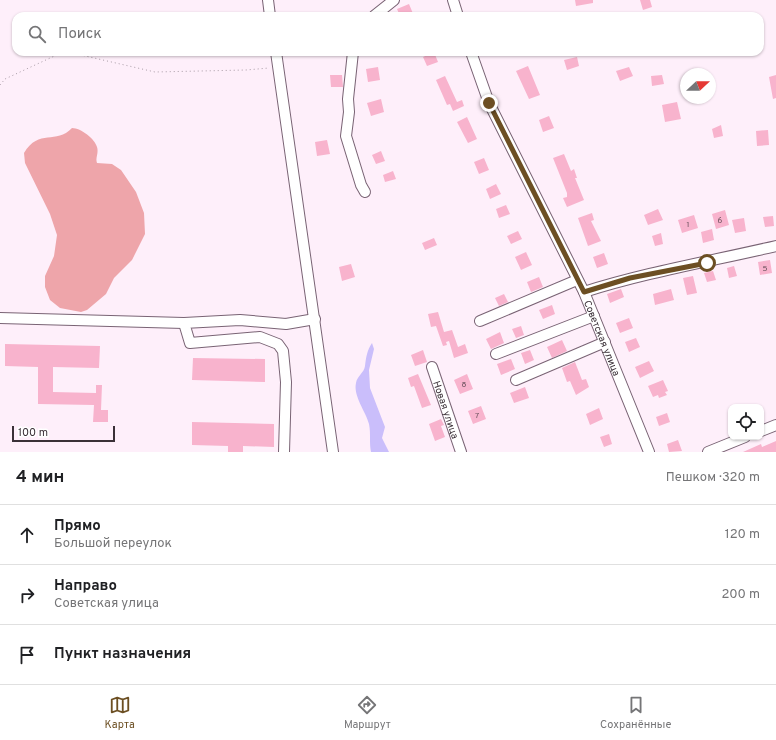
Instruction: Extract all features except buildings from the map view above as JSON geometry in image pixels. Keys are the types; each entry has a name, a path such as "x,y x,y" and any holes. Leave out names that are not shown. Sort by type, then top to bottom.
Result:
{"street":[{"path":"268,0 270,12"},
{"path":"379,12 394,0"},
{"path":"454,0 457,12"},
{"path":"277,56 333,452"},
{"path":"353,56 346,136 361,185 365,192"},
{"name":"Советская улица","path":"472,56 489,103 584,292 649,452"},
{"path":"584,292 630,278 707,263 776,246"},
{"path":"480,321 578,280"},
{"path":"496,354 594,316"},
{"path":"0,318 184,323 240,320 286,324 315,319"},
{"path":"184,323 190,343 260,337 278,344 283,351 286,382 284,452"},
{"path":"516,380 604,342"},
{"name":"Новая улица","path":"432,367 462,452"},
{"path":"764,430 776,425"},
{"path":"708,452 738,440"}],"path":[{"path":"0,85 5,79 54,56"},
{"path":"85,56 155,72 246,70 278,66"}],"shaded area":[{"path":"72,128 76,128 83,132 94,141 97,149 97,163 112,164 121,170 136,192 144,213 145,234 132,260 114,278 106,294 87,310 81,312 60,308 50,300 45,287 45,276 54,256 57,235 50,214 25,163 24,153 30,145 36,141 60,136"},
{"path":"372,343 374,349 369,370 370,388 385,427 382,438 389,452 371,452 369,424 356,393 357,381 364,368 366,357"}],"route":[{"path":"489,103 584,292 630,278 707,263"}]}
